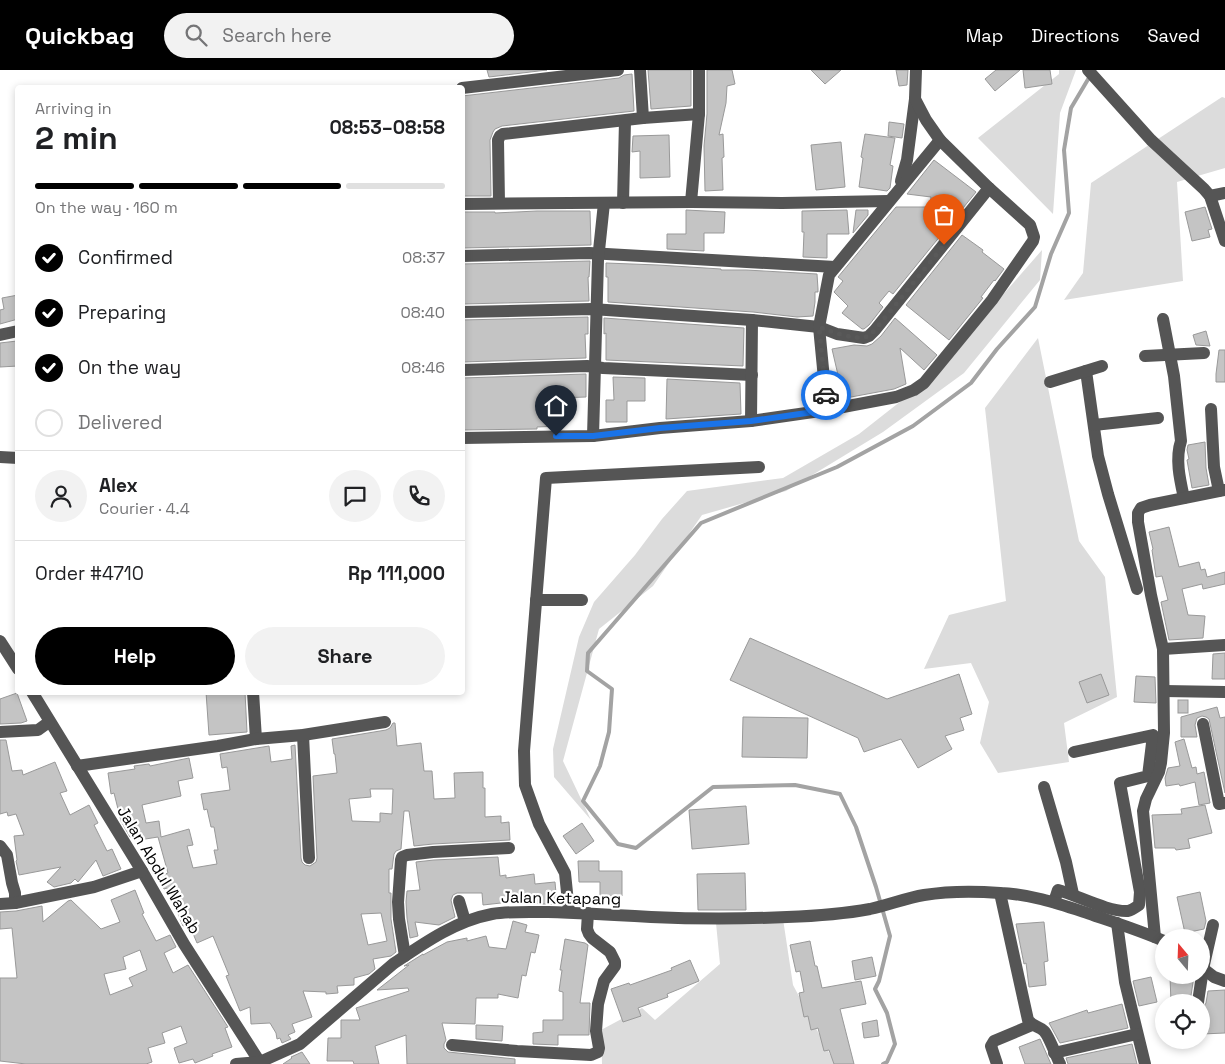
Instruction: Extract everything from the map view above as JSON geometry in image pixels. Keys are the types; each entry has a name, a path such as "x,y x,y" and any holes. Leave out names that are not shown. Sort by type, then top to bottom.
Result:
{"street":[{"path":"465,88 618,70"},
{"path":"640,70 643,118"},
{"path":"691,202 699,114 699,70"},
{"path":"899,188 906,165 915,99 916,70"},
{"path":"1088,70 1151,140 1210,196 1225,241"},
{"path":"465,438 593,436 660,428 751,421 827,410 896,397 924,384 1002,288 1033,242 1034,237 1030,224 989,188 940,140 926,120 915,99"},
{"path":"499,203 498,140 503,134 643,118 699,114"},
{"path":"623,203 625,121"},
{"path":"827,410 819,327 829,275 940,140"},
{"path":"465,312 597,310 752,320 819,327 837,334 864,338 875,330 989,188"},
{"path":"1210,196 1225,193"},
{"path":"465,204 691,202 782,204 889,201"},
{"path":"593,436 598,254 604,204"},
{"path":"465,256 598,254 835,267"},
{"path":"1163,319 1174,376 1181,441 1178,448 1179,474 1184,498"},
{"path":"751,421 752,320"},
{"path":"0,334 15,332"},
{"path":"1145,356 1204,353"},
{"path":"465,370 587,366 752,375"},
{"path":"1050,382 1102,366"},
{"path":"1086,371 1098,456 1135,584 1148,577"},
{"path":"1159,929 1143,811 1161,763 1164,733 1163,649 1148,577 1138,513 1141,508 1222,490 1214,467 1219,447 1211,409"},
{"path":"1094,425 1158,418"},
{"path":"0,457 15,458"},
{"path":"569,912 565,874 539,824 525,784 524,751 546,478 759,467"},
{"path":"536,600 582,600"},
{"path":"0,641 15,665"},
{"path":"1163,649 1225,645"},
{"path":"1164,691 1225,692"},
{"name":"Jalan Abdul Wahab","path":"34,695 142,871 184,944 260,1063"},
{"path":"252,695 256,740"},
{"path":"0,732 38,730 49,722"},
{"path":"77,766 385,722"},
{"path":"1203,724 1218,804 1225,803"},
{"path":"303,734 309,858"},
{"path":"1054,902 1058,890 1108,908 1130,911 1139,905 1140,892 1120,783 1148,776 1153,735 1074,752"},
{"path":"1044,787 1066,862 1073,894"},
{"path":"0,846 7,855 15,893 15,903"},
{"path":"405,956 398,902 402,857 442,851 509,848"},
{"path":"0,904 15,903 94,887 142,871"},
{"name":"Jalan Ketapang","path":"236,1064 260,1063 304,1041 386,970 405,956 436,936 465,921 492,914 516,911 588,912 670,918 754,918 835,914 872,908 924,895 949,892 1000,893 1025,895 1054,902 1155,937"},
{"path":"1000,893 1028,1020 1032,1025 1046,1033 1057,1059 1137,1034"},
{"path":"459,901 465,921"},
{"path":"452,1045 591,1055 598,1052 596,1031 598,1004 604,981 615,962 610,952 589,934 587,929 588,912"},
{"path":"1117,923 1126,982 1145,1064"},
{"path":"1210,937 1213,925"},
{"path":"1210,974 1225,981"},
{"path":"998,1064 991,1046 992,1044 1032,1025"}],"shaded area":[{"path":"1059,70 1076,70 1060,113 1053,214 978,138 1059,74"},
{"path":"1222,97 1225,98 1225,168 1177,182 1183,281 1064,300 1083,273 1091,183"},
{"path":"1042,250 1040,280 964,373 883,432 786,491 702,515 653,586 599,629 563,761 591,820 554,777 553,749 579,637 594,602 687,491 783,478 859,434 929,379"},
{"path":"1038,338 1079,541 1105,577 1117,697 1064,723 1069,762 998,773 980,743 989,702 971,663 924,669 949,615 1006,601 985,408"},
{"path":"783,919 793,985 835,1064 602,1064 601,1030 642,1008 655,1020 720,964 716,923"}],"building":[{"path":"487,70 547,70 489,77"},
{"path":"648,70 691,70 691,106 651,109"},
{"path":"707,70 732,70 735,84 727,86 726,103 719,135 723,134 723,190 705,191 704,146 707,114"},
{"path":"811,70 841,70 825,84"},
{"path":"896,70 908,70 907,85 899,86"},
{"path":"996,70 1020,70 995,91 985,79"},
{"path":"1023,70 1050,70 1052,84 1025,88"},
{"path":"632,74 634,111 502,126 495,129 490,140 491,196 465,196 465,96 619,78"},
{"path":"889,122 904,124 902,138 888,136"},
{"path":"865,134 895,138 890,165 893,166 890,188 887,191 859,187"},
{"path":"669,135 670,177 640,178 640,151 632,152 633,136"},
{"path":"841,142 845,187 816,190 811,145"},
{"path":"934,160 976,192 893,294 889,291 879,303 883,307 869,325 862,329 842,313 848,306 834,292 843,281 838,277 896,207 930,207 931,197 907,194"},
{"path":"1205,207 1212,229 1208,230 1210,237 1192,241 1185,212"},
{"path":"686,210 725,212 724,233 704,233 704,251 667,249 667,234 686,234"},
{"path":"847,210 849,234 827,234 827,258 803,257 804,232 802,232 802,211"},
{"path":"856,210 868,210 868,215 853,233"},
{"path":"590,211 591,245 465,248 465,212"},
{"path":"962,235 983,250 982,252 1004,269 949,340 906,305"},
{"path":"590,261 588,277 589,301 465,304 465,264"},
{"path":"606,263 817,274 818,292 815,292 813,316 797,317 753,312 608,302"},
{"path":"15,296 15,320 0,324 0,310 4,309 2,298"},
{"path":"588,317 588,334 585,334 586,358 465,362 465,320"},
{"path":"604,318 744,328 743,366 606,360"},
{"path":"895,318 937,355 924,370 900,348 906,384 894,389 835,400 832,376 838,375 832,349 872,344"},
{"path":"1206,331 1210,346 1196,345 1193,335"},
{"path":"15,341 15,366 0,367 0,343"},
{"path":"1219,350 1225,350 1225,382 1216,382"},
{"path":"586,374 586,397 558,398 559,426 537,427 537,429 465,430 465,378"},
{"path":"613,377 645,378 645,401 627,401 627,422 606,422 606,400 614,400"},
{"path":"667,379 740,383 741,414 666,419"},
{"path":"1205,442 1209,485 1192,488 1187,460 1189,459 1188,445"},
{"path":"1169,527 1179,567 1199,562 1201,570 1205,569 1207,577 1225,572 1225,584 1203,589 1202,584 1182,589 1188,615 1205,616 1203,638 1169,640 1161,602 1168,600 1162,576 1156,577 1149,532"},
{"path":"750,638 887,699 959,674 972,714 960,718 964,730 945,736 952,749 918,768 901,739 864,752 858,738 730,680"},
{"path":"1225,653 1225,679 1212,679 1213,654"},
{"path":"1101,674 1109,695 1087,703 1079,682"},
{"path":"1136,676 1155,677 1156,703 1134,702"},
{"path":"15,694 18,695 27,721 0,724 0,699"},
{"path":"206,695 245,695 247,732 209,735"},
{"path":"1178,700 1188,700 1188,713 1178,713"},
{"path":"1217,707 1220,718 1225,717 1225,793 1209,719 1202,716 1197,718 1195,725 1197,737 1181,737 1181,717"},
{"path":"743,717 808,718 807,758 742,757"},
{"path":"395,723 397,746 421,743 424,771 432,771 434,799 455,798 454,773 483,772 485,817 501,816 501,823 509,822 510,840 414,846 409,811 404,811 401,849 394,854 392,869 389,869 391,919 396,952 391,956 373,959 375,969 369,974 354,978 354,985 337,986 338,993 326,994 326,992 303,991 312,1017 292,1024 295,1032 288,1035 291,1039 282,1043 280,1038 277,1039 270,1023 251,1024 250,1007 240,1011 226,976 229,975 213,936 197,943 189,924 183,926 167,888 164,889 159,876 168,873 158,837 139,840 138,835 130,837 121,821 114,793 111,794 108,773 135,769 134,766 149,764 150,766 189,758 193,778 178,781 181,796 142,805 146,823 159,821 161,837 189,829 193,845 187,846 193,868 217,864 214,850 218,850 214,827 211,827 207,809 204,810 201,794 230,790 227,767 222,768 220,754 269,746 271,762 292,759 291,746 295,745 301,858 305,865 310,866 316,862 317,858 313,776 337,773 332,739 390,728","holes":["370,789 393,789 392,814 380,813 380,822 352,821 349,799 371,797","381,913 387,941 368,945 361,914"]},
{"path":"1184,739 1192,768 1196,767 1197,774 1204,772 1210,803 1199,805 1195,782 1180,786 1179,784 1166,786 1165,778 1168,768 1180,766 1175,742"},
{"path":"0,740 6,740 12,771 22,770 23,775 55,762 67,791 60,793 70,815 89,805 98,823 94,825 107,851 112,849 121,869 103,876 96,860 78,882 75,879 71,883 54,887 47,882 61,867 19,875 14,836 24,835 16,814 8,816 7,812 0,814"},
{"path":"1205,805 1212,833 1188,839 1190,848 1176,850 1175,848 1155,848 1152,815 1182,814 1181,809"},
{"path":"746,806 749,844 692,849 689,810"},
{"path":"582,823 594,841 576,854 563,836"},
{"path":"498,857 500,876 506,875 506,878 534,874 535,884 555,882 557,904 538,904 537,899 483,905 482,893 457,893 453,895 451,900 455,917 439,925 415,922 418,936 410,938 406,902 407,891 420,890 416,862"},
{"path":"578,861 599,861 599,871 622,871 622,896 600,896 600,882 579,882"},
{"path":"745,873 746,910 698,910 697,874"},
{"path":"135,890 144,913 142,914 156,941 170,935 176,947 164,953 173,973 188,965 228,1027 225,1028 232,1047 212,1054 213,1056 195,1063 193,1059 179,1063 174,1048 187,1043 181,1026 162,1033 165,1043 148,1048 152,1062 146,1064 26,1064 0,1061 0,978 17,978 12,928 0,929 0,912 42,906 43,922 71,900 101,929 120,922 111,900","holes":["140,950 147,970 129,978 133,986 110,995 104,974 126,969 123,957"]},
{"path":"1200,892 1206,921 1204,929 1184,929 1177,897"},
{"path":"513,921 527,925 525,932 539,935 535,953 531,952 526,976 522,975 518,998 498,994 498,998 476,998 475,1024 442,1023 446,1040 444,1048 448,1052 515,1059 515,1064 407,1064 406,1035 375,1046 379,1064 327,1061 328,1038 341,1038 341,1020 360,1020 356,1008 409,991 408,988 377,990 409,965 404,966 447,942 467,938 467,941 486,936 489,947 506,949"},
{"path":"1044,922 1048,961 1044,962 1046,985 1029,987 1026,963 1024,964 1016,924"},
{"path":"565,939 588,945 580,1003 590,1003 589,1035 558,1035 558,1045 533,1044 533,1033 543,1032 543,1020 563,1020 563,992 559,991"},
{"path":"810,941 822,988 861,981 866,1004 840,1009 854,1064 834,1064 829,1050 824,1051 818,1028 811,1030 808,1016 804,1017 799,993 804,992 800,971 796,972 790,945"},
{"path":"872,957 876,976 855,980 852,961"},
{"path":"690,960 699,981 667,994 668,997 638,1008 641,1016 623,1022 611,989 629,983 630,985 672,970 671,968"},
{"path":"1151,977 1155,1002 1139,1006 1133,981"},
{"path":"1170,984 1193,984 1191,994 1171,994"},
{"path":"1225,990 1225,1033 1210,1034 1210,994 1208,994 1208,991"},
{"path":"1122,1004 1128,1028 1060,1043 1049,1023 1087,1010 1088,1013"},
{"path":"877,1020 879,1036 864,1038 862,1023"},
{"path":"476,1025 503,1026 502,1041 476,1039"},
{"path":"1040,1039 1051,1064 1025,1064 1019,1047"},
{"path":"1132,1044 1137,1064 1068,1064 1066,1058"},
{"path":"302,1052 310,1064 283,1064 291,1057"}],"waterway":[{"path":"883,1064 887,1062 895,1044 887,1013 875,989 879,981 890,936 856,827 840,794 795,785 713,787 636,848 618,844 583,801 600,766 609,732 612,689 587,671 588,653 701,523 837,467 913,426 971,383 997,349 1035,307 1051,254 1069,213 1064,150 1071,108 1090,76"}],"way so far":[{"path":"826,395 819,327 837,334 864,338 869,336 944,245"}],"route":[{"path":"556,436 593,436 660,428 751,421 827,410 826,395"}]}
